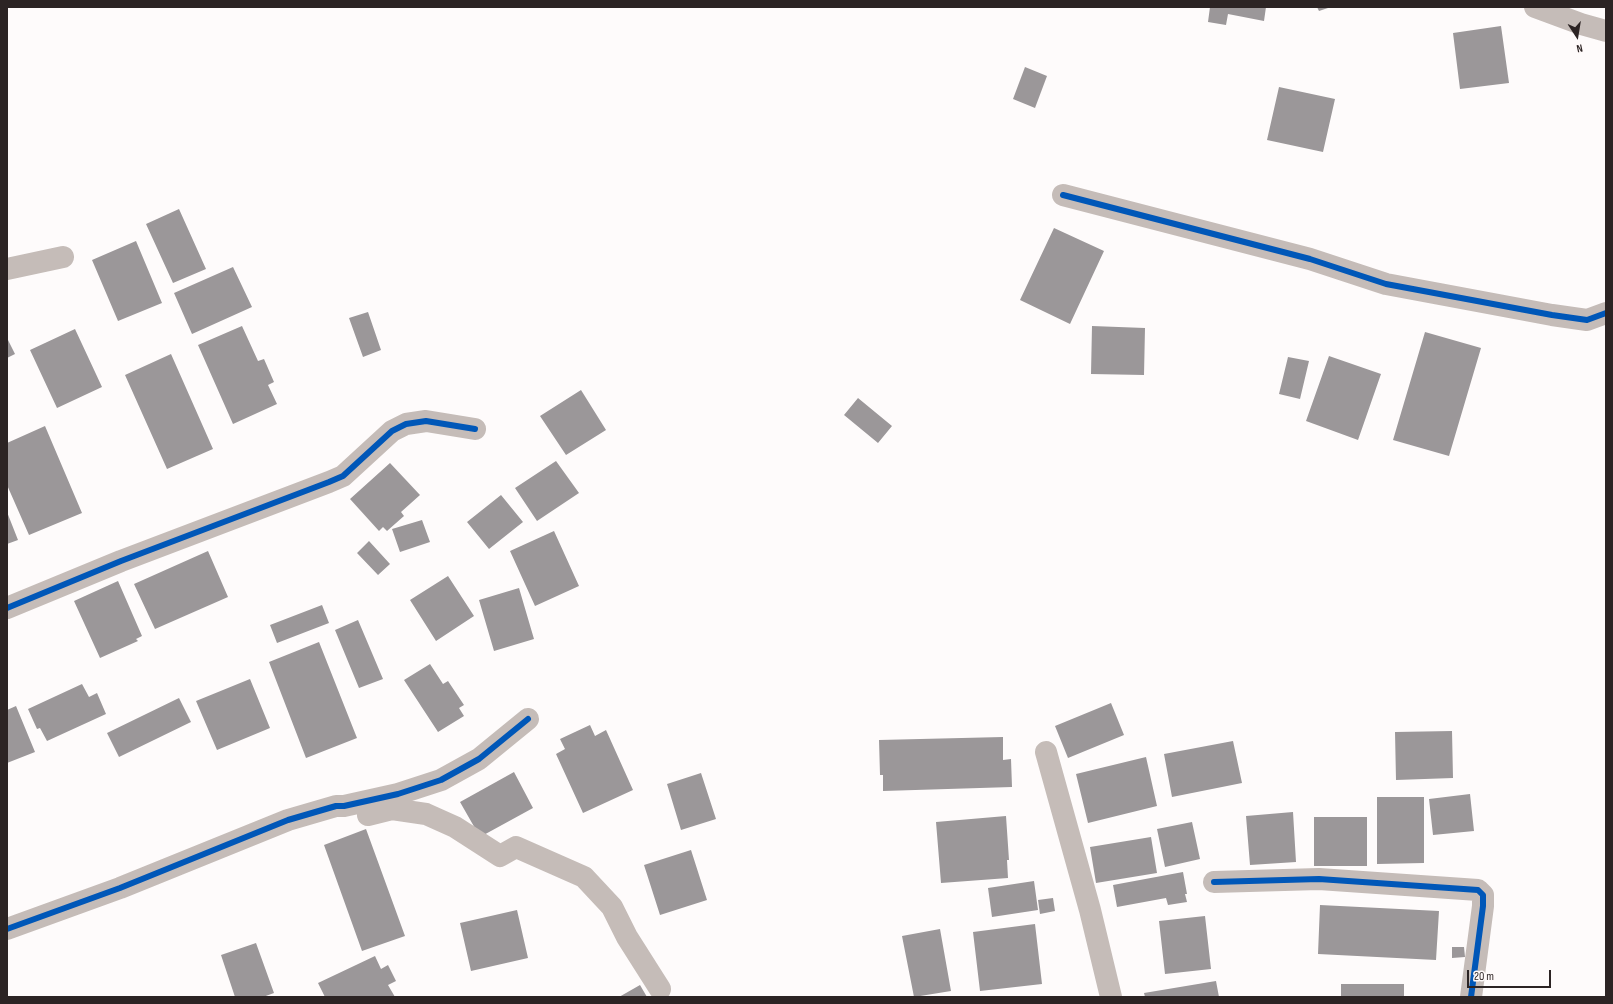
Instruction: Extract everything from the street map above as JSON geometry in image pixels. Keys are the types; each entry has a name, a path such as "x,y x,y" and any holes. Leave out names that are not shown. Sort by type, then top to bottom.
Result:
{"street":[{"path":"1535,7 1581,24 1606,31"},
{"path":"1063,195 1310,259 1386,284 1552,315 1587,320 1606,313"},
{"path":"7,269 63,257"},
{"path":"7,608 121,561 343,476 392,431 406,424 426,421 475,429"},
{"path":"7,929 120,888 288,820 336,806 344,806 398,794 441,780 479,759 528,720"},
{"path":"1046,752 1090,910 1111,997"},
{"path":"344,806 358,817 392,809 426,814 455,827 500,856 516,848 584,877 612,907 627,937 660,989"},
{"path":"1214,882 1319,879 1478,890 1483,895 1483,906 1471,997"}],"building":[{"path":"1210,7 1266,7 1264,21 1228,14 1226,25 1208,22"},
{"path":"1317,7 1331,7 1319,11"},
{"path":"1501,26 1509,83 1460,89 1453,33"},
{"path":"1025,67 1047,76 1035,108 1013,99"},
{"path":"1279,87 1335,99 1323,152 1267,140"},
{"path":"179,209 206,269 173,283 146,224"},
{"path":"1054,228 1104,251 1070,324 1020,300"},
{"path":"136,241 162,303 118,321 92,260"},
{"path":"233,267 252,307 192,334 174,293"},
{"path":"368,312 381,350 363,357 349,318"},
{"path":"242,326 258,361 264,359 274,382 268,385 277,404 233,424 198,345"},
{"path":"1092,326 1145,328 1144,375 1091,374"},
{"path":"75,329 102,387 57,408 30,350"},
{"path":"1425,332 1481,348 1449,456 1393,440"},
{"path":"7,338 15,354 7,358"},
{"path":"171,354 213,449 167,469 125,375"},
{"path":"1329,356 1381,374 1358,440 1306,421"},
{"path":"1288,357 1309,361 1300,399 1279,394"},
{"path":"581,390 606,430 566,455 540,416"},
{"path":"858,398 892,426 878,443 844,415"},
{"path":"45,426 82,513 29,535 7,485 7,443"},
{"path":"556,461 579,493 537,521 515,488"},
{"path":"390,463 420,495 401,512 404,516 387,531 383,527 379,531 350,499"},
{"path":"501,495 523,522 489,549 467,522"},
{"path":"7,512 18,540 7,544"},
{"path":"422,520 430,542 400,552 392,529"},
{"path":"554,531 579,586 535,606 510,551"},
{"path":"369,541 390,564 378,575 357,553"},
{"path":"208,551 228,597 155,629 134,584"},
{"path":"448,576 474,616 436,641 410,600"},
{"path":"118,581 142,636 136,639 138,641 100,658 74,601"},
{"path":"519,588 534,639 494,651 479,600"},
{"path":"322,605 329,623 277,643 270,625"},
{"path":"358,620 383,679 359,688 335,630"},
{"path":"319,642 357,738 306,758 269,662"},
{"path":"430,664 443,684 448,681 464,705 459,708 464,716 438,732 404,680"},
{"path":"250,679 270,728 217,750 196,701"},
{"path":"82,684 89,697 97,693 106,714 47,741 40,728 37,729 28,709"},
{"path":"179,698 191,722 119,757 107,733"},
{"path":"1111,703 1124,735 1068,758 1055,726"},
{"path":"16,706 35,752 7,763 7,710"},
{"path":"590,725 595,736 606,730 633,790 583,813 556,754 565,749 560,739"},
{"path":"1452,731 1453,778 1396,780 1395,732"},
{"path":"1003,737 1003,760 1011,759 1012,787 883,791 883,775 880,775 879,740"},
{"path":"1233,741 1242,783 1172,797 1164,754"},
{"path":"1146,757 1157,806 1088,823 1076,774"},
{"path":"514,772 533,808 480,837 460,802"},
{"path":"701,773 716,819 681,830 667,784"},
{"path":"1470,794 1474,831 1433,835 1429,799"},
{"path":"1377,797 1424,797 1424,863 1377,864"},
{"path":"1293,812 1296,862 1250,865 1246,816"},
{"path":"1006,816 1009,860 1007,860 1008,878 941,883 936,822"},
{"path":"1314,817 1367,817 1367,866 1314,866"},
{"path":"1192,822 1200,859 1165,867 1157,829"},
{"path":"366,829 405,936 362,951 324,845"},
{"path":"1151,837 1157,873 1096,883 1090,847"},
{"path":"691,850 707,900 660,915 644,865"},
{"path":"1183,872 1187,902 1168,905 1166,898 1117,907 1113,885"},
{"path":"1034,881 1038,910 992,917 988,888"},
{"path":"1053,898 1055,911 1040,914 1038,900"},
{"path":"1320,905 1439,911 1436,960 1318,954"},
{"path":"517,910 528,958 471,971 460,923"},
{"path":"1205,916 1211,969 1165,974 1159,921"},
{"path":"1035,924 1042,984 980,991 973,932"},
{"path":"940,929 951,991 914,997 902,936"},
{"path":"256,943 274,993 263,997 235,997 221,955"},
{"path":"1452,947 1464,947 1465,957 1452,958"},
{"path":"375,956 381,969 388,965 396,981 388,985 395,997 325,997 318,983"},
{"path":"1216,981 1219,997 1145,997 1144,993"},
{"path":"1341,984 1404,984 1404,997 1341,997"},
{"path":"640,985 647,997 619,997"}],"cycle path":[{"path":"1063,195 1310,259 1386,284 1552,315 1587,320 1606,313"},
{"path":"7,608 121,561 343,476 392,431 406,424 426,421 475,429"},
{"path":"7,929 120,888 288,820 336,806 344,806 398,794 441,780 479,759 528,719"},
{"path":"1214,882 1319,879 1478,890 1483,895 1483,906 1471,997"}]}
